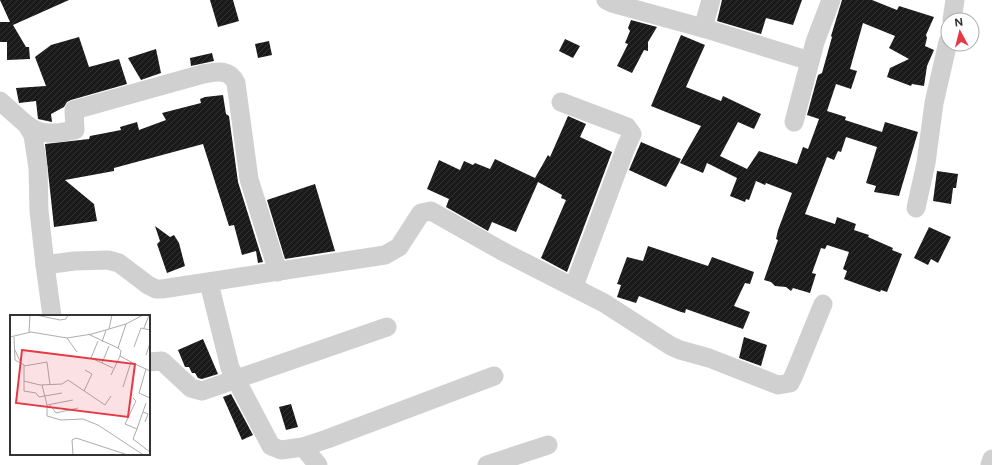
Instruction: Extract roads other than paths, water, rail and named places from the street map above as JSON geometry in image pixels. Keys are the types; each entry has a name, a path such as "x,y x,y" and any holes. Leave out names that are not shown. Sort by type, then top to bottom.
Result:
{"street":[{"path":"606,0 612,4 703,28 810,61"},
{"path":"703,28 711,0"},
{"path":"794,122 810,61 831,0"},
{"path":"953,12 955,0"},
{"path":"916,208 926,163 934,103 946,52"},
{"path":"0,101 36,132 57,133 75,130 74,110 203,74 220,72 230,74 236,83 250,179 278,272"},
{"path":"561,102 627,127 632,134 574,286"},
{"path":"28,125 33,135 38,168 39,211 52,315"},
{"path":"45,265 74,261 108,260 119,263 148,285 156,289 209,283 365,259 395,251 399,248 418,216 423,211 428,210 502,251 574,286 604,303 675,348 709,358 778,385 790,382 794,375 823,304"},
{"path":"209,283 230,368 271,446 275,457 281,450 303,447 494,376"},
{"path":"150,362 162,361 183,381 197,390 202,391 387,327"},
{"path":"487,465 548,445"},
{"path":"303,447 318,465"},
{"path":"990,465 992,459"}]}
